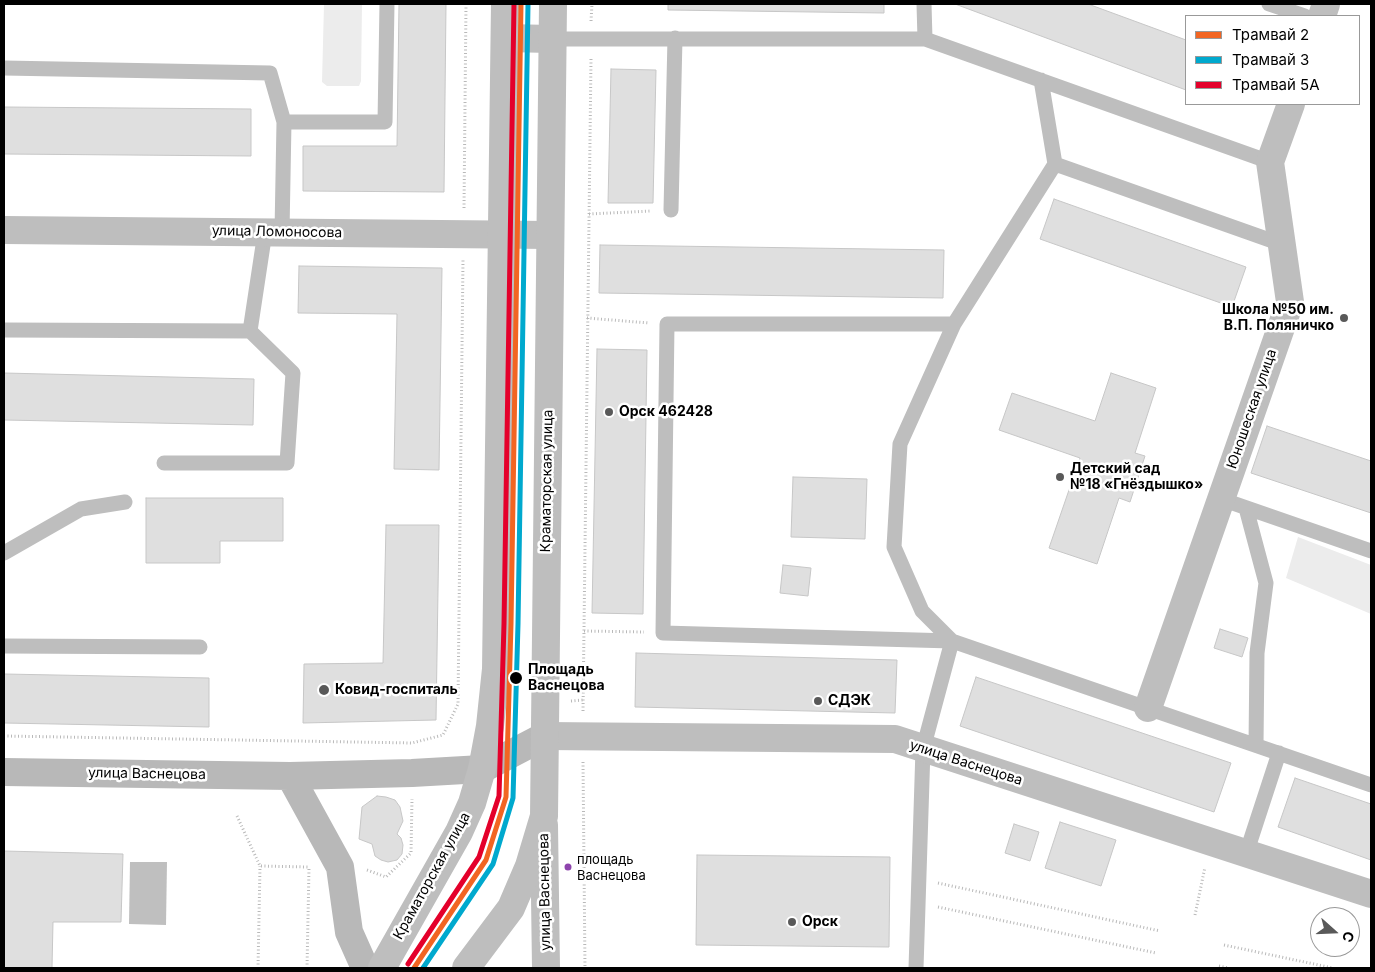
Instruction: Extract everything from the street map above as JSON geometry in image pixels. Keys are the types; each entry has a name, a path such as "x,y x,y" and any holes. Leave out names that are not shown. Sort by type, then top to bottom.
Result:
{"main road":[{"path":"482,769 545,736"},
{"name":"улица Васнецова","path":"4,772 290,776 412,774 482,769"},
{"path":"290,776 340,867 349,932 365,968"}],"street":[{"name":"Краматорская улица","path":"382,968 459,832 472,802 482,769 490,726 496,669 506,4"},
{"name":"Краматорская улица","path":"466,968 511,908 529,866 544,816 553,4"},
{"path":"505,38 552,39"},
{"name":"Юношеская улица","path":"1148,708 1290,302 1270,162 1291,105"},
{"name":"улица Ломоносова","path":"4,230 550,235"},
{"name":"улица Васнецова","path":"545,736 895,740 1371,894"},
{"name":"улица Васнецова","path":"544,816 546,968"}],"lane":[{"path":"284,122 385,122 387,4"},
{"path":"924,4 925,39"},
{"path":"1269,4 1302,15"},
{"path":"671,210 675,38"},
{"path":"552,39 925,39 1270,162"},
{"path":"4,68 270,73 284,122 273,232 250,331"},
{"path":"952,641 922,611 894,547 900,444 954,324 1056,164 1041,80"},
{"path":"1056,164 1281,244"},
{"path":"954,324 667,324 662,633 952,641 1371,785"},
{"path":"4,330 250,331 293,372 287,463 164,463"},
{"path":"1221,499 1371,551"},
{"path":"4,553 81,509 125,502"},
{"path":"1246,508 1266,583 1257,653 1256,745"},
{"path":"916,968 923,749 952,641"},
{"path":"4,646 200,647"},
{"path":"1246,854 1279,753"}],"path":[{"path":"4,736 412,743 443,734 458,704 466,4"},
{"path":"584,968 583,736 592,4"},
{"path":"589,214 671,210"},
{"path":"587,318 667,324"},
{"path":"584,632 662,633"},
{"path":"1195,915 1210,842"},
{"path":"258,968 260,866"},
{"path":"307,968 309,867"},
{"path":"919,879 1160,931"},
{"path":"918,903 1156,952"},
{"path":"1224,945 1333,968"},
{"path":"1219,966 1229,968"}],"shaded area":[{"path":"324,4 362,4 361,81 359,86 327,86 322,82"},
{"path":"1298,537 1371,565 1371,614 1286,578"},
{"path":"130,862 167,862 166,925 129,924"}],"building":[{"path":"399,4 446,4 444,192 303,191 303,146 397,146"},
{"path":"668,4 884,4 884,13 668,10"},
{"path":"955,4 1088,4 1185,40 1185,90"},
{"path":"611,69 656,70 653,203 608,203"},
{"path":"4,107 251,109 251,156 4,154"},
{"path":"1054,199 1246,267 1232,307 1040,239"},
{"path":"600,245 944,250 943,298 599,293"},
{"path":"299,266 442,268 439,470 394,469 397,314 298,313"},
{"path":"597,349 647,350 643,614 592,613"},
{"path":"4,373 254,379 253,425 4,420"},
{"path":"1111,373 1156,388 1135,453 1145,456 1130,502 1119,498 1097,564 1049,548 1080,458 999,430 1012,393 1095,421"},
{"path":"1267,426 1371,461 1371,513 1251,473"},
{"path":"793,477 867,479 865,539 791,537"},
{"path":"146,498 283,498 283,541 220,541 220,563 146,563"},
{"path":"386,525 439,525 436,720 303,723 304,664 383,663"},
{"path":"783,565 811,568 808,596 780,593"},
{"path":"1220,629 1248,638 1242,657 1214,648"},
{"path":"636,653 897,660 895,713 635,707"},
{"path":"4,674 209,678 209,727 4,723"},
{"path":"976,677 1231,763 1214,812 960,726"},
{"path":"1295,778 1371,804 1371,860 1278,827"},
{"path":"377,796 395,800 400,807 403,821 397,834 401,838 403,845 402,854 397,860 388,862 381,860 375,856 372,844 359,839 362,807"},
{"path":"1060,822 1116,840 1101,886 1045,868"},
{"path":"1014,824 1039,832 1030,861 1005,853"},
{"path":"4,851 123,854 121,922 53,922 52,968 4,968"},
{"name":"Орск","path":"697,855 890,857 889,947 696,945"}],"tram line":[{"name":"5А","path":"408,964 479,857 499,796 504,624 514,4"},
{"name":"2","path":"414,968 486,860 506,797 511,624 521,4"},
{"name":"3","path":"423,968 493,864 513,798 518,624 528,4"}],"place":[{"name":"Школа №50 им. В.П. Поляничко","path":"1344,318"},
{"name":"Орск 462428","path":"609,412"},
{"name":"Детский сад №18 «Гнёздышко»","path":"1060,477"},
{"name":"Площадь Васнецова","path":"516,678"},
{"name":"Ковид-госпиталь","path":"324,690"},
{"name":"СДЭК","path":"818,701"},
{"name":"площадь Васнецова","path":"568,867"},
{"name":"Орск","path":"792,922"}]}
